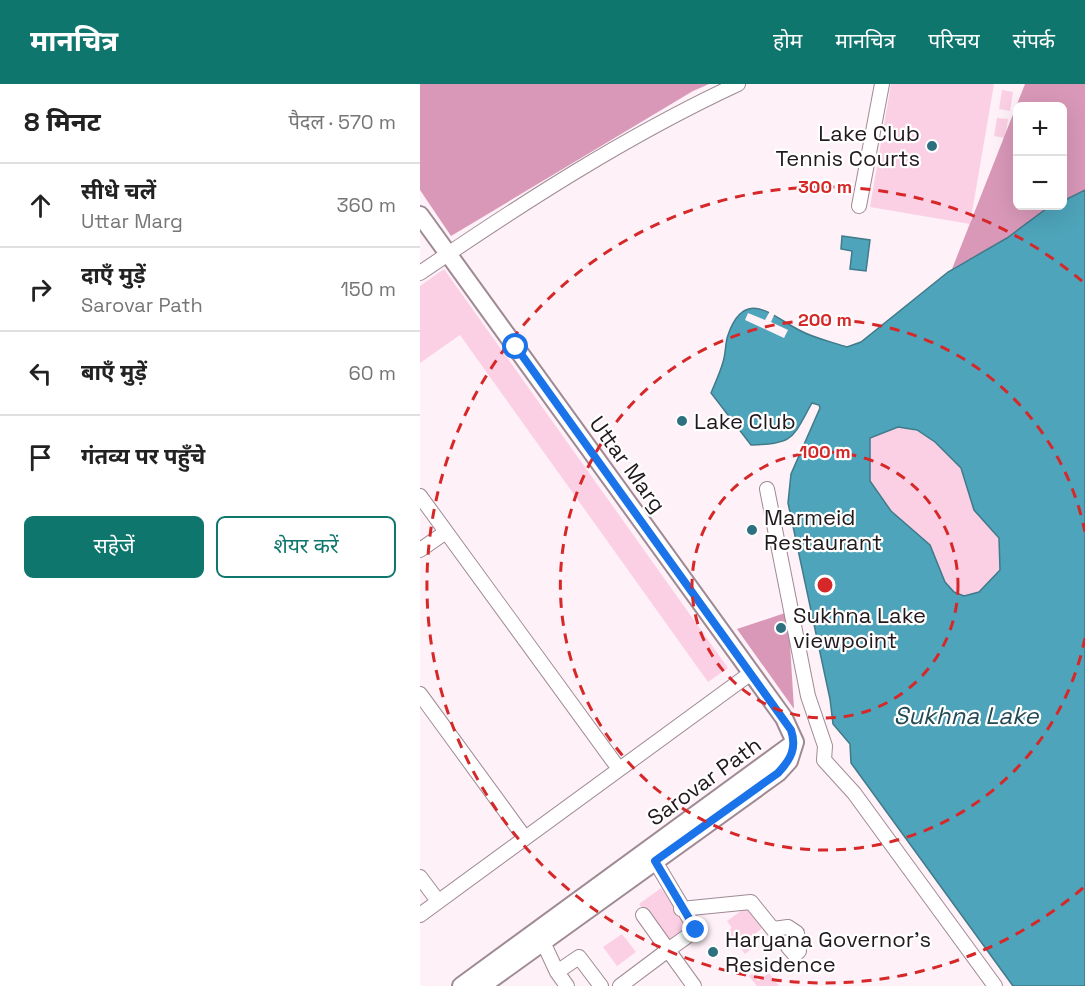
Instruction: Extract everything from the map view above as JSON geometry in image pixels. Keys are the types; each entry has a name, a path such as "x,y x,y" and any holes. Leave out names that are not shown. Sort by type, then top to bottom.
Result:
{"main road":[{"name":"Uttar Marg","path":"420,215 784,718 795,742"},
{"name":"Sarovar Path","path":"482,986 778,773 789,761 795,742"},
{"name":"Sarovar Path","path":"461,986 795,742"}],"street":[{"path":"420,273 522,205 681,110 738,84"},
{"path":"859,206 882,84"},
{"path":"767,489 808,696 825,746 824,760 854,793 995,986"},
{"path":"420,496 619,769"},
{"path":"420,550 446,532"},
{"path":"420,915 751,673"},
{"path":"420,694 525,838"},
{"path":"620,986 696,930 681,909 655,861"},
{"path":"420,877 438,901"},
{"path":"681,909 751,902 775,931 788,927 797,933 799,951 795,955 788,947"},
{"path":"643,915 668,950 688,984"},
{"path":"543,942 557,972 567,986"},
{"path":"557,972 579,957 601,986"}],"shaded area":[{"path":"420,84 709,84 693,91 451,236 420,190"},
{"name":"Lake Club Tennis Courts","path":"891,84 994,84 970,224 870,207"},
{"path":"1025,84 1085,84 1085,190 1067,199 1067,102 1018,102"},
{"path":"1002,90 1013,92 1010,111 999,109"},
{"path":"1013,114 1013,210 1048,210 1007,238 952,269"},
{"path":"997,118 1008,119 1005,138 994,136"},
{"path":"444,269 728,668 708,682 460,335 420,363 420,286"},
{"path":"898,427 917,431 935,442 961,468 974,510 999,538 1000,570 979,592 964,596 954,592 945,582 930,545 891,511 870,481 870,438"},
{"path":"788,612 794,709 737,629"},
{"path":"661,888 690,929 668,945 639,904"},
{"path":"749,905 765,926 747,940 752,948 745,954 728,931 732,928 727,921"},
{"path":"622,934 636,952 617,966 603,947"},
{"path":"769,973 779,986 757,986 749,976 752,974 758,981"}],"water":[{"name":"Sukhna Lake","path":"1085,190 1085,986 1013,986 851,763 850,744 833,724 830,699 788,503 791,474 820,408 819,405 812,403 795,432 784,441 751,445 711,393 723,362 728,335 735,320 743,312 751,308 760,309 804,333 847,347 861,342 948,272 1007,238 1045,210 1067,210 1067,199","holes":["898,427 917,430 935,442 961,468 974,510 999,538 1000,570 979,592 964,596 954,592 945,582 930,545 891,511 870,481 870,438"]},
{"path":"842,236 870,240 866,271 850,269 852,251 841,249"}],"pier":[{"path":"770,311 775,313 771,322 788,330 784,338 745,320 748,313 765,320"}],"place":[{"name":"Lake Club Tennis Courts","path":"932,146"},
{"name":"Lake Club","path":"682,421"},
{"name":"Marmeid Restaurant","path":"752,530"},
{"name":"Sukhna Lake viewpoint","path":"781,628"},
{"name":"Haryana Governor's Residence","path":"713,952"}],"route":[{"path":"516,347 784,718 795,742 789,761 778,773 655,861 681,909 696,930"}]}
